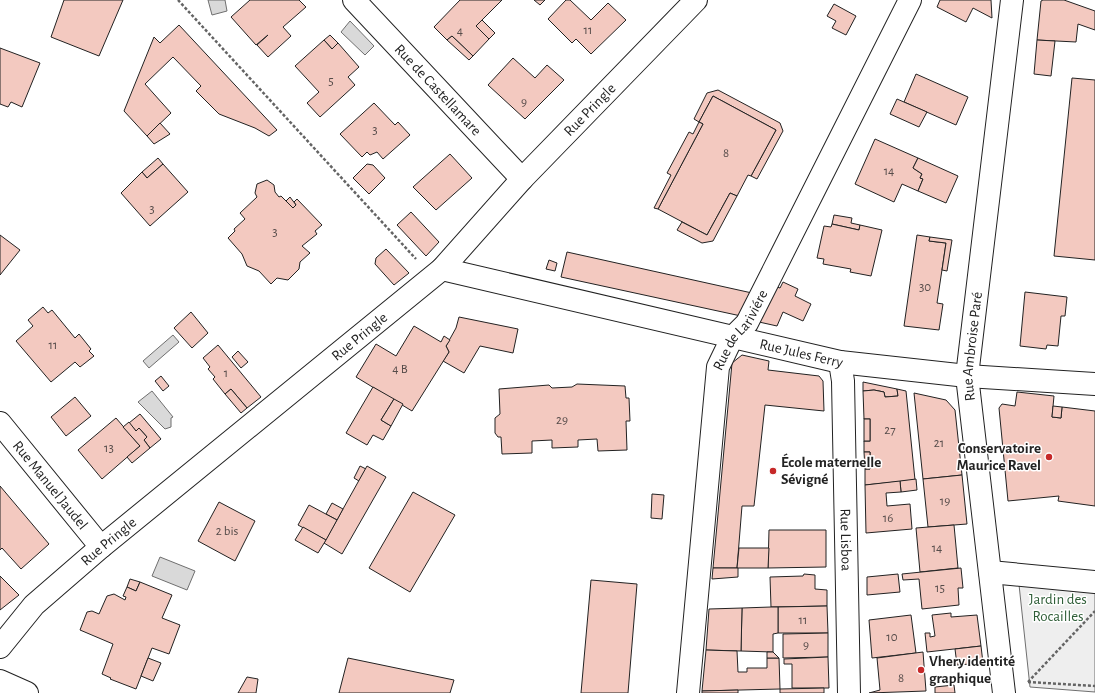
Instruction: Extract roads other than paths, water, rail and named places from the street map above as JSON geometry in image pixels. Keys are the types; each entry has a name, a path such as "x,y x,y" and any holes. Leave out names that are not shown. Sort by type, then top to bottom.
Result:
{"street":[{"name":"Rue de Castellamare","path":"354,0 522,179"},
{"name":"Rue Pringle","path":"0,647 34,605 101,547 438,273 522,179 696,0"},
{"name":"Rue de Lariviére","path":"688,693 718,368 732,338 747,323 910,0"},
{"name":"Rue Ambroise Paré","path":"1012,0 967,376 990,572 1014,690"},
{"name":"Rue Jules Ferry","path":"438,273 840,362 967,376 1095,384"},
{"name":"Rue Lisboa","path":"840,362 843,381 849,693"},
{"name":"Rue Manuel Jaudel","path":"0,423 101,547"},
{"path":"990,572 1095,582"},
{"path":"0,681 27,693"}],"place":[{"name":"Conservatoire Maurice Ravel","path":"1049,457"},
{"name":"École maternelle Sévigné","path":"773,471"},
{"name":"Vhery identité graphique","path":"921,670"}],"park label":[{"name":"Jardin des Rocailles","path":"1058,608"}]}
